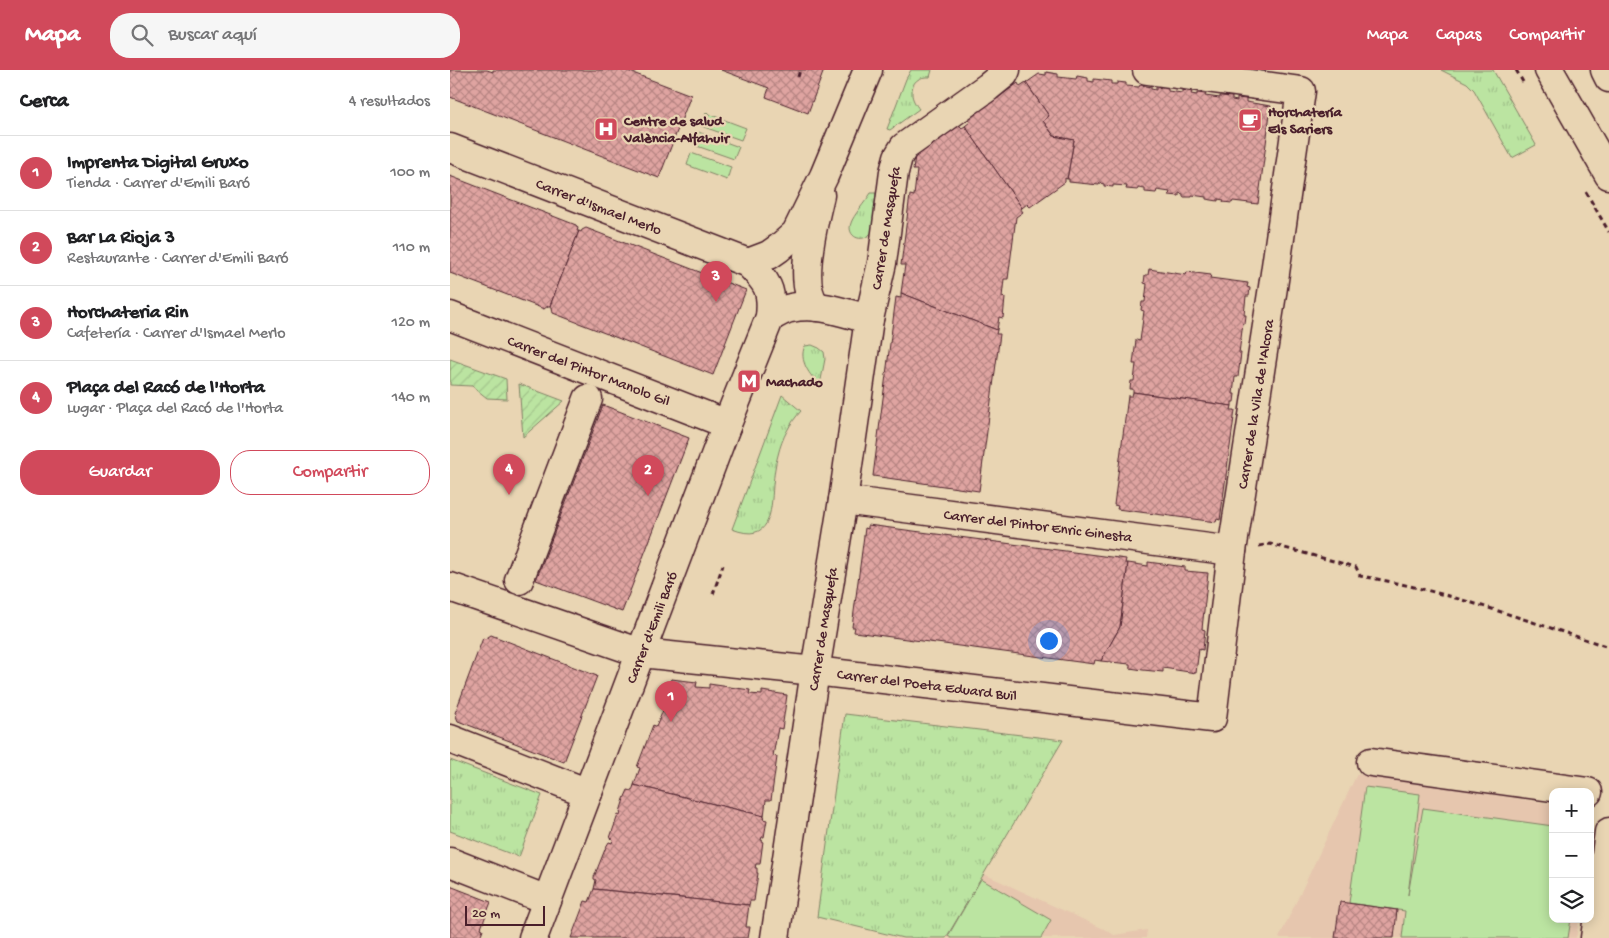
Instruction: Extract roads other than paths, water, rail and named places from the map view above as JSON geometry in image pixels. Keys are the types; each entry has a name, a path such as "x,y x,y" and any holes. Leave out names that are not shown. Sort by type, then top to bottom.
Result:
{"street":[{"path":"748,263 769,255 796,233 824,176 868,70"},
{"name":"Carrer de Masquefa","path":"775,938 869,319 882,263 894,172 898,157 904,147 1004,74 1006,70"},
{"name":"Carrer de la Vila de l'Alcora","path":"1147,70 1301,91 1232,551 1212,718"},
{"path":"1549,70 1609,175"},
{"path":"1604,70 1609,78"},
{"name":"Carrer d'Ismael Merlo","path":"450,148 748,263"},
{"path":"817,307 813,303 806,276 810,239 824,176"},
{"name":"Carrer d'Emili Baró","path":"533,938 727,424 770,317 772,302 770,291 764,280 748,263"},
{"path":"770,317 789,308 801,306 817,307 869,319"},
{"name":"Carrer del Pintor Manolo Gil","path":"450,316 727,424"},
{"path":"518,580 588,399"},
{"name":"Carrer del Pintor Enric Ginesta","path":"843,500 1232,551"},
{"name":"Carrer del Poeta Eduard Buïl","path":"450,587 641,653 815,671 1212,718"},
{"path":"450,739 588,793"},
{"path":"1371,762 1560,788"},
{"path":"1594,793 1609,795"},
{"path":"1595,938 1609,832"},
{"path":"450,862 547,900"}],"place":[{"name":"Horchatería Els Sariers","path":"1250,120"},
{"name":"Centre de salud València-Alfahuir","path":"606,129"},
{"name":"Horchateria Rin","path":"716,302"},
{"name":"Machado","path":"749,381"},
{"name":"Plaça del Racó de l'Horta","path":"509,495"},
{"name":"Bar La Rioja 3","path":"648,496"},
{"name":"Imprenta Digital Gruxo","path":"671,722"}]}
